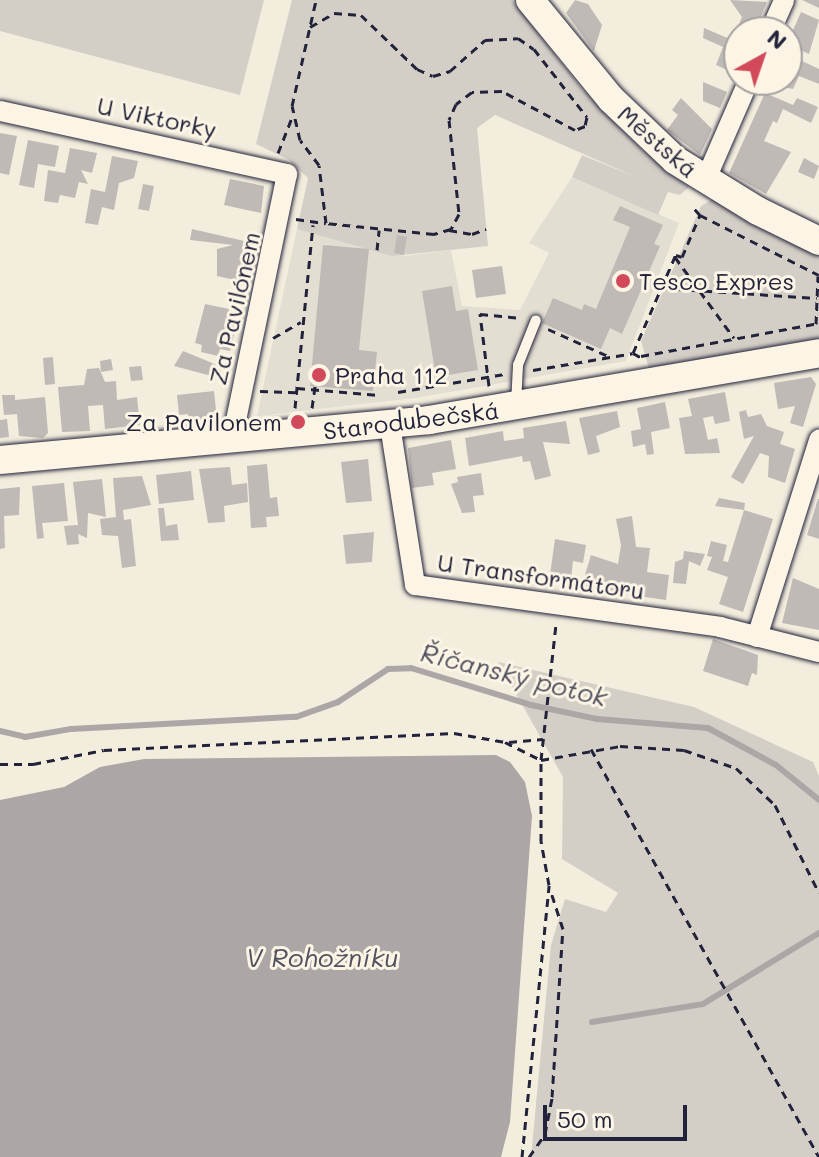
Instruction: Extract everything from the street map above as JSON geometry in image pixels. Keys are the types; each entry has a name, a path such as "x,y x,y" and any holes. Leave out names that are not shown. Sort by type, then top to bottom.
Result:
{"street":[{"name":"Městská","path":"530,0 630,120 698,193 819,241"},
{"path":"698,193 742,96"},
{"name":"U Viktorky","path":"0,111 276,169"},
{"name":"Za Pavilónem","path":"232,439 287,189 287,174 276,169"},
{"name":"Starodubečská","path":"0,460 390,425 819,353"},
{"name":"U Transformátoru","path":"390,425 415,585 558,602 757,637 819,652"},
{"path":"757,637 819,440"}],"lane":[{"path":"504,408 535,322"}],"path":[{"path":"276,169 293,115 316,0"},
{"path":"310,27 334,13 361,15 417,69 433,76 450,71 485,40 518,38 534,49 586,115 585,126 575,130 502,91 481,89 462,98 448,124 459,214 449,230"},
{"path":"293,115 300,140 319,165 326,223"},
{"path":"676,255 682,257 700,215 698,193"},
{"path":"641,356 818,324 818,274 700,215"},
{"path":"281,216 313,223 379,230 449,230 472,234 486,229"},
{"path":"294,420 313,223"},
{"path":"377,250 379,230"},
{"path":"525,371 633,353 676,255"},
{"path":"676,255 734,338"},
{"path":"662,288 817,298"},
{"path":"504,408 488,377 480,314 535,322 610,357"},
{"path":"270,340 303,321"},
{"path":"398,392 508,373"},
{"path":"312,416 314,388"},
{"path":"258,391 314,388 379,395"},
{"path":"529,1157 545,1134 553,1082 563,929 549,885 541,841 541,760 558,602"},
{"path":"0,764 33,764 104,750 454,733 505,742 543,739"},
{"path":"505,742 541,760 591,749 684,750 736,768 775,805 819,893"},
{"path":"591,749 819,1157"},
{"path":"522,1157 549,885"}],"shaded area":[{"path":"0,0 264,0 240,95 0,31"},
{"path":"292,0 512,0 581,88 642,150 689,187 680,195 668,192 658,215 572,177 582,155 638,178 495,115 477,128 488,246 392,256 297,229 308,178 289,160 256,144"},
{"path":"572,177 679,223 626,361 416,398 257,416 297,229 405,256 451,250 462,306 520,310 549,253 529,243"},
{"path":"715,198 819,249 819,340 650,372 641,341 701,206"},
{"path":"498,662 694,707 813,762 819,776 819,1157 531,1157 551,945 565,899 606,912 618,893 562,859 563,777"}],"water":[{"name":"V Rohožníku","path":"496,755 510,762 525,782 532,816 510,1122 501,1157 0,1157 0,800 64,787 100,767 144,759"}],"building":[{"path":"575,0 588,4 602,25 594,51 566,13"},
{"path":"730,0 767,2 761,16 741,16"},
{"path":"802,0 819,0 819,8"},
{"path":"801,12 819,20 809,54 803,51 803,16 799,16"},
{"path":"704,28 723,36 723,47 703,38"},
{"path":"723,47 723,68 716,65"},
{"path":"803,62 819,69 819,84 803,78"},
{"path":"703,82 723,90 725,96 720,108 703,101"},
{"path":"764,96 772,96 793,105 797,98 818,107 811,123 783,109 777,123 773,121 764,141 791,152 766,194 729,173"},
{"path":"681,98 712,129 700,155 667,130 678,115 672,110"},
{"path":"0,133 17,136 9,175 0,173"},
{"path":"28,140 59,146 55,167 38,164 34,188 19,185"},
{"path":"70,148 97,153 92,173 81,170 88,184 79,182 75,198 60,195 58,203 44,201 48,170 65,173"},
{"path":"112,156 138,161 134,178 119,183 114,210 102,207 98,225 85,223 91,189 105,192"},
{"path":"804,158 819,166 814,179 798,172"},
{"path":"230,179 264,186 261,213 224,205"},
{"path":"143,184 154,186 149,211 138,209"},
{"path":"620,206 663,225 654,244 660,246 622,334 610,328 601,349 542,323 553,298 582,310 584,304 596,309 630,227 613,220"},
{"path":"192,229 253,243 244,282 217,276 217,249 233,245 190,240"},
{"path":"397,235 407,237 404,255 394,253"},
{"path":"323,245 369,249 359,350 377,352 373,391 310,386"},
{"path":"502,266 506,294 476,298 472,270"},
{"path":"452,286 456,311 468,309 478,370 436,377 422,291"},
{"path":"205,304 229,309 227,320 237,323 230,351 220,349 218,356 201,352 202,345 195,343"},
{"path":"183,351 222,367 219,378 174,366"},
{"path":"53,357 55,384 45,385 43,358"},
{"path":"111,359 113,370 101,372 100,361"},
{"path":"141,366 143,380 131,381 129,367"},
{"path":"99,368 105,382 116,381 117,400 137,397 140,425 105,429 103,405 88,406 90,431 62,432 58,387 84,385 87,369"},
{"path":"811,377 816,384 803,427 790,423 795,406 778,409 774,383"},
{"path":"214,391 217,419 189,420 188,414 179,415 177,395"},
{"path":"725,392 730,421 715,424 713,416 703,418 708,440 717,438 720,453 685,454 679,418 692,416 688,399"},
{"path":"2,395 15,395 15,400 45,397 48,433 43,438 19,436 17,414 4,415"},
{"path":"665,402 670,428 651,432 654,454 647,455 645,444 633,447 631,431 641,429 637,408"},
{"path":"746,410 748,417 761,414 767,426 784,432 780,444 795,449 785,483 768,477 769,456 760,453 743,484 731,477 754,436 744,439 739,412"},
{"path":"617,411 620,427 596,436 600,452 588,455 579,418"},
{"path":"7,419 9,437 0,438 0,420"},
{"path":"566,421 570,444 543,442 551,476 535,480 530,461 523,462 522,456 469,466 465,438 503,431 504,441 524,438 523,428"},
{"path":"451,440 456,469 432,473 434,485 412,488 408,448"},
{"path":"368,459 372,501 346,503 341,462"},
{"path":"267,464 270,498 277,497 279,516 266,517 267,527 251,528 247,466"},
{"path":"230,467 232,485 247,483 248,502 224,506 225,522 208,523 199,469"},
{"path":"191,471 194,500 159,504 156,475"},
{"path":"481,473 484,495 473,496 475,512 462,513 451,484 458,482 457,477"},
{"path":"142,476 151,505 123,510 124,520 131,519 136,566 122,568 118,536 102,535 100,519 116,517 113,478"},
{"path":"102,479 106,517 88,513 87,538 78,534 79,544 67,545 64,526 78,525 73,482"},
{"path":"64,483 68,521 42,523 44,538 37,539 32,486"},
{"path":"20,487 19,515 4,516 5,548 0,549 0,489"},
{"path":"719,498 745,503 744,510 715,506"},
{"path":"819,499 819,539 807,535"},
{"path":"158,508 164,508 166,526 177,524 179,540 161,541"},
{"path":"744,510 773,519 743,612 719,604 728,577 707,570 712,557 707,556 711,541 727,545 723,561 728,562"},
{"path":"632,516 636,547 650,548 647,572 669,575 666,600 581,588 591,555 618,564 621,545 616,519"},
{"path":"374,532 372,562 346,564 343,535"},
{"path":"555,539 586,545 583,563 573,561 571,579 550,575"},
{"path":"684,551 705,554 700,566 689,561 686,584 673,583 675,562 683,559"},
{"path":"793,578 819,589 819,630 782,623"},
{"path":"713,639 758,655 757,675 752,673 748,686 703,671"}],"waterway":[{"name":"Říčanský potok","path":"0,731 25,737 71,729 296,717 338,702 388,669 411,668 531,705 597,719 708,728 776,765 819,800"},
{"path":"592,1022 703,1004 819,933"}],"place":[{"name":"Tesco Expres","path":"623,281"},
{"name":"Praha 112","path":"319,375"},
{"name":"Za Pavilonem","path":"298,422"}]}
